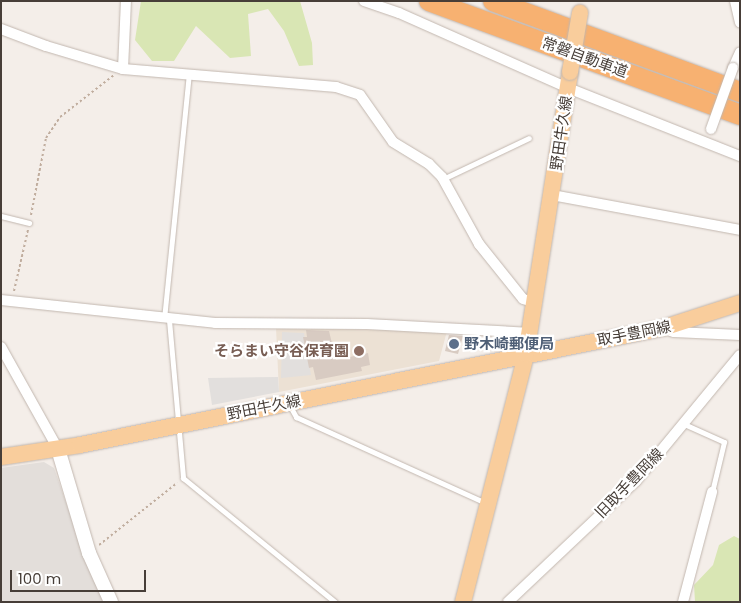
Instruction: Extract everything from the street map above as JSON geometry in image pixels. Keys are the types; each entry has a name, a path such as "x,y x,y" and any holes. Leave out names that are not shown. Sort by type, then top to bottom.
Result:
{"highway":[{"name":"常磐自動車道","path":"429,1 619,69 740,115"},
{"name":"常磐自動車道","path":"493,1 740,92"},
{"path":"619,69 740,123"},
{"path":"688,72 737,77"}],"main road":[{"name":"野田牛久線","path":"463,602 531,333 581,7"},
{"name":"取手豊岡線","path":"526,354 663,328 740,303"},
{"name":"野田牛久線","path":"1,456 58,449 526,354"}],"street":[{"path":"123,68 126,1"},
{"path":"364,1 569,80 740,156"},
{"path":"735,1 740,22"},
{"path":"1,29 46,46 123,68 336,87 360,95 393,142 429,164 443,180 479,244 523,299 536,303"},
{"path":"707,142 711,129 737,77 740,52"},
{"path":"552,196 740,230"},
{"path":"1,300 166,319 454,327 531,333"},
{"path":"663,328 674,332 740,335"},
{"path":"1,347 58,449 89,553 111,602"},
{"name":"旧取手豊岡線","path":"508,602 636,480 740,355"},
{"path":"683,602 712,492"}],"lane":[{"path":"189,73 166,319 179,424 183,478 335,602"},
{"path":"443,180 529,138"},
{"path":"1,216 29,223"},
{"path":"289,402 296,417 489,504"},
{"path":"684,424 724,442 712,492"}],"path":[{"path":"12,301 46,138 60,117 123,68"},
{"path":"89,553 183,478"}],"shaded area":[{"name":"そらまい守谷保育園","path":"276,328 447,331 439,361 279,392"},
{"path":"282,332 304,333 311,375 281,378"},
{"path":"278,377 279,392 212,405 208,378"},
{"path":"44,462 54,468 93,580 106,602 1,602 1,468"}],"green space":[{"path":"141,1 300,1 312,43 313,65 299,66 284,31 268,9 248,14 251,56 230,58 196,26 174,61 152,61 135,40"},
{"path":"734,536 740,539 740,602 695,602 694,585 713,565 719,545"}],"building":[{"path":"306,330 329,331 336,360 368,353 370,365 361,367 362,371 316,380 313,367 309,368 303,337 307,337"},
{"path":"449,335 463,336 458,354 445,351"}],"place":[{"name":"野木崎郵便局","path":"454,344"},
{"name":"そらまい守谷保育園","path":"359,351"}]}
